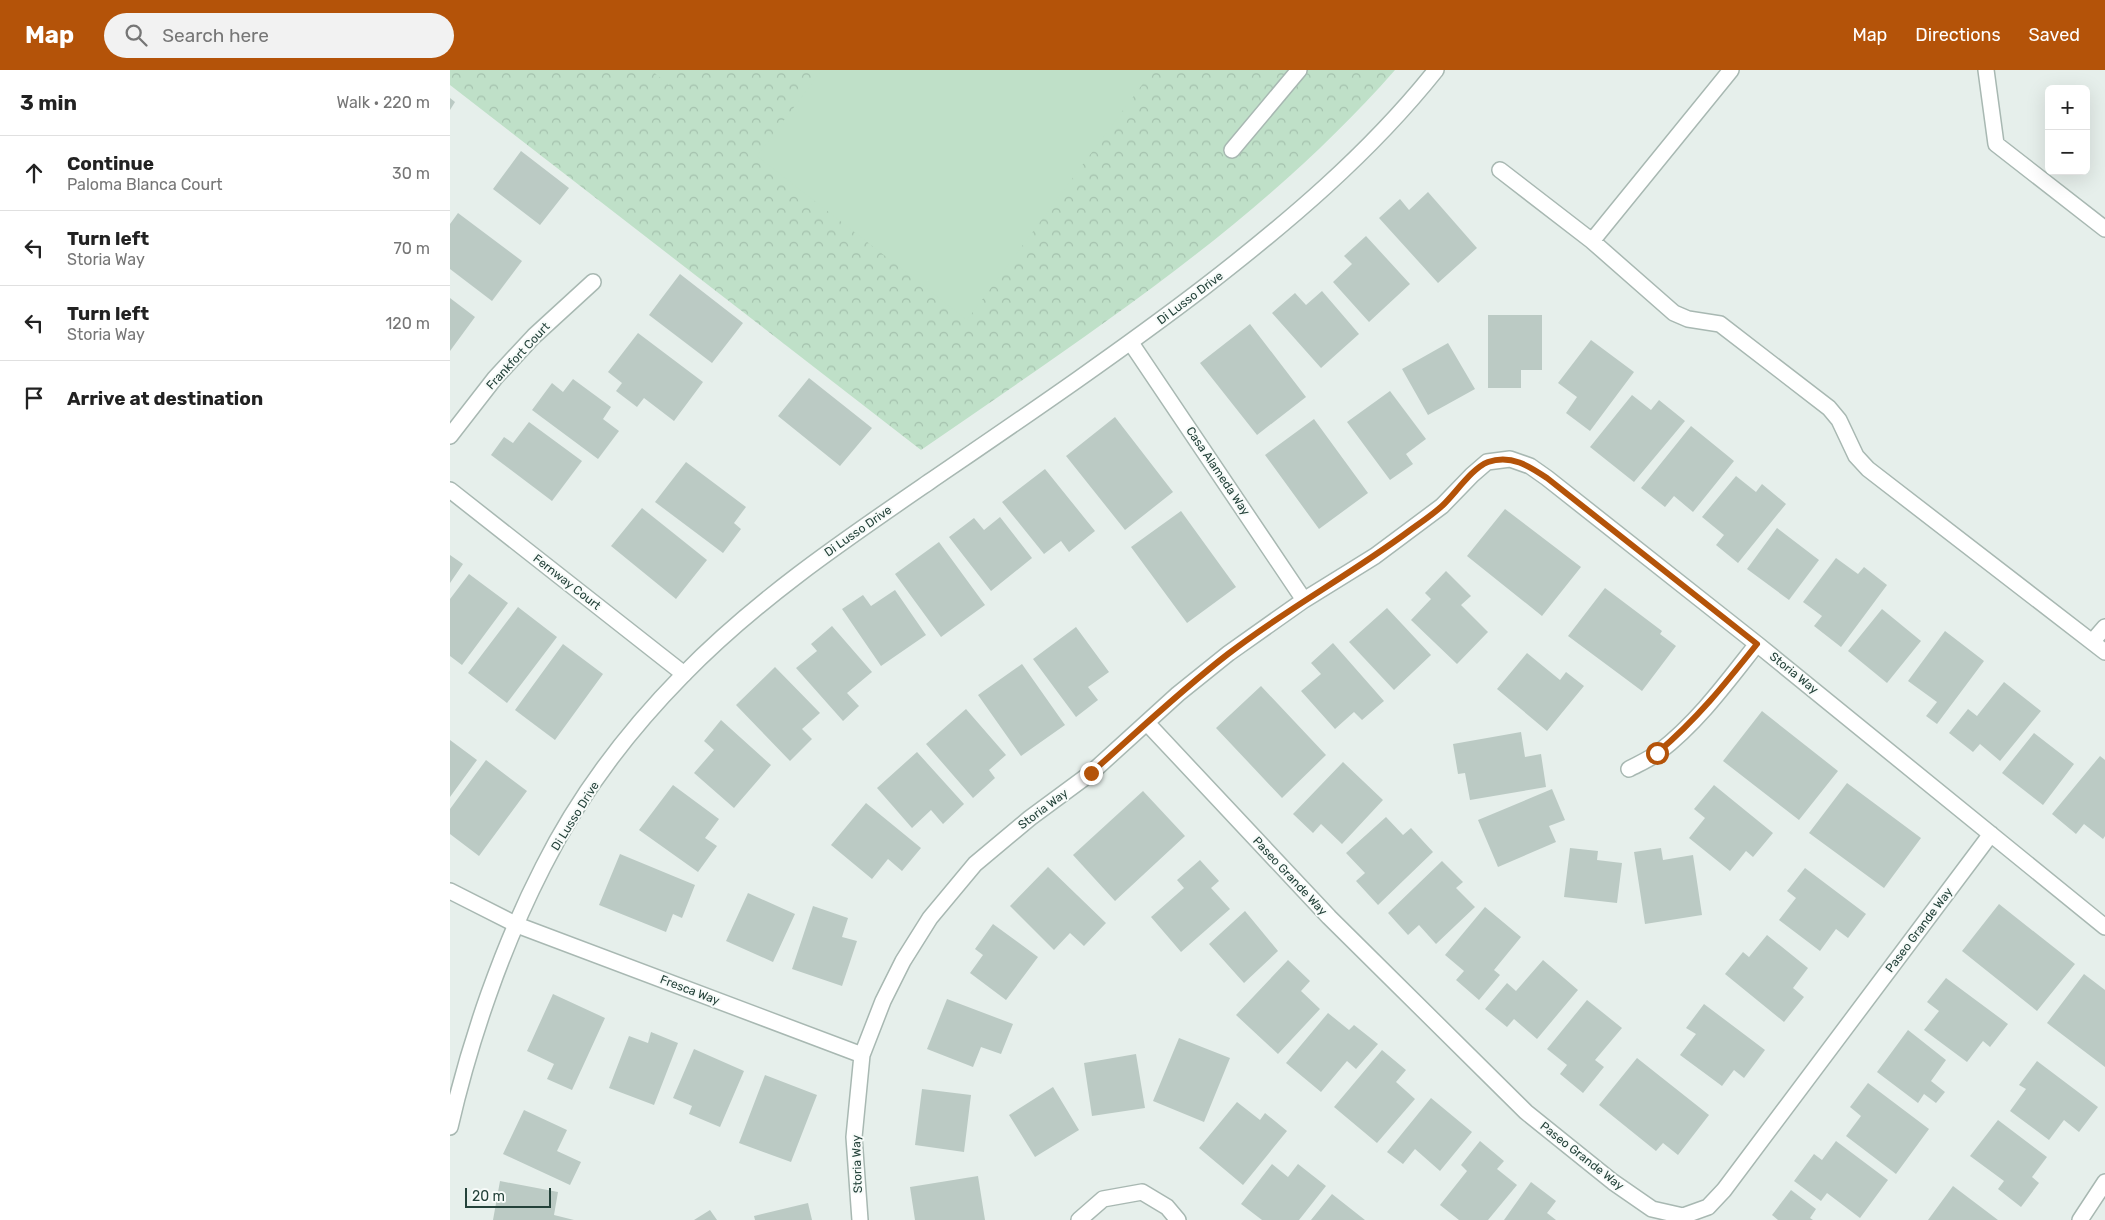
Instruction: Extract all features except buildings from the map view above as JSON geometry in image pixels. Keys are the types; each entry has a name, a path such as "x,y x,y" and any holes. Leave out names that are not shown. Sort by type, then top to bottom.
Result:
{"street":[{"path":"1232,150 1299,70"},
{"name":"Di Lusso Drive","path":"450,1127 462,1074 489,995 543,867 582,800 639,723 684,674 746,617 792,579 852,535 1131,343 1262,243 1304,208 1358,157 1436,70"},
{"path":"1592,241 1731,70"},
{"path":"1986,70 1996,144 2105,229"},
{"path":"1500,170 1592,241 1674,313 1688,320 1720,324 1829,408 1839,420 1856,456 1868,469 2105,652"},
{"name":"Frankfort Court","path":"450,436 502,371 534,336 593,282"},
{"name":"Casa Alameda Way","path":"1131,343 1304,600"},
{"name":"Storia Way","path":"860,1220 854,1137 862,1054 883,1001 903,961 930,918 975,864 1030,818 1091,773 1178,694 1229,653 1304,600 1375,556 1442,506 1472,475 1488,462 1510,459 1530,466 1547,478 1757,644 2105,927"},
{"name":"Fernway Court","path":"450,490 684,674"},
{"path":"2092,642 2105,626"},
{"path":"1629,770 1657,753 1683,731 1707,707 1757,644"},
{"name":"Paseo Grande Way","path":"1147,723 1329,917 1526,1112 1613,1182 1652,1209 1682,1216 1708,1207 1724,1190 1991,834"},
{"name":"Fresca Way","path":"450,891 517,925 862,1054"},
{"path":"2080,1220 2105,1182"},
{"path":"1079,1220 1103,1199 1142,1192 1167,1207 1178,1220"}],"green space":[{"path":"450,70 1395,70 1343,126 1288,178 1230,227 1109,320 921,450 450,85"},
{"path":"651,70 681,70 669,85"},
{"path":"822,70 1153,70 967,320 757,156"}],"route":[{"path":"1091,773 1178,694 1229,653 1304,600 1375,556 1442,506 1472,475 1488,462 1510,459 1530,466 1547,478 1757,644 1707,707 1657,753"}]}
